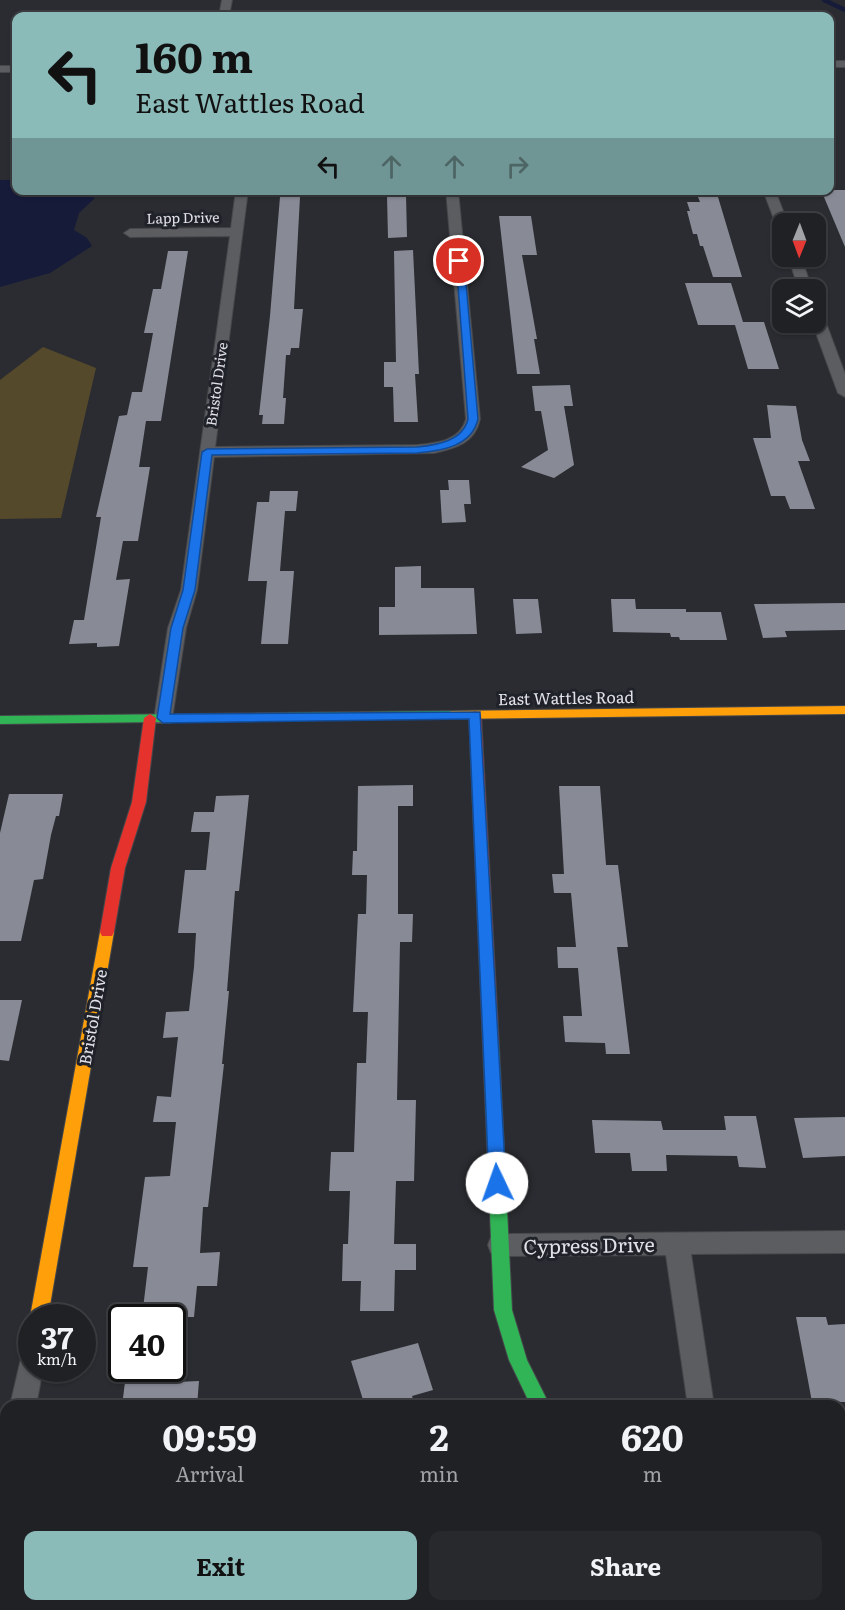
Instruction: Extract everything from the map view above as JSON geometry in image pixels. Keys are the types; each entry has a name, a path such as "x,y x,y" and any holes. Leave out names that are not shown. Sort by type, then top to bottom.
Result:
{"street":[{"name":"Bristol Drive","path":"41,1304 118,868 139,802 177,628 189,590 241,195"},
{"path":"207,452 417,450 451,444 463,438 471,430 473,419 452,195"},
{"path":"771,195 778,213"},
{"name":"Lapp Drive","path":"130,233 237,232"},
{"path":"823,333 845,393"},
{"name":"East Wattles Road","path":"0,720 845,710"},
{"name":"Cypress Drive","path":"475,715 500,1245 500,1290 507,1335 524,1378 537,1400"},
{"name":"Cypress Drive","path":"500,1245 845,1242"},
{"name":"Cypress Drive","path":"677,1243 700,1400"},
{"path":"24,1400 28,1382"}],"shaded area":[{"path":"43,347 96,368 61,518 0,519 0,380"}],"water":[{"path":"0,180 12,180 12,195 93,195 94,199 79,213 74,230 87,238 92,246 50,273 0,287"}],"building":[{"path":"834,190 845,190 845,247 823,195 834,195"},
{"path":"387,195 406,195 407,237 388,238"},
{"path":"280,197 300,197 294,309 303,309 299,348 291,348 290,355 286,355 284,424 262,424 263,415 259,415"},
{"path":"698,197 718,197 742,277 713,277 703,246 700,246 697,234 693,234 687,211 690,211 687,202 700,202"},
{"path":"499,216 531,216 537,255 522,255 537,339 534,339 540,374 517,374"},
{"path":"413,250 419,374 415,374 418,422 394,422 393,387 384,387 384,362 396,362 394,251"},
{"path":"168,251 188,251 161,421 146,421 139,467 150,467 138,541 123,541 116,580 130,579 119,646 97,647 97,643 69,644 74,620 84,620 101,517 96,517 119,416 127,415 132,392 142,392 153,333 144,333 153,289 161,289"},
{"path":"685,283 731,283 743,322 764,322 779,369 748,369 735,325 698,325"},
{"path":"570,385 573,406 564,406 574,465 554,478 521,467 548,450 541,411 535,411 532,386"},
{"path":"767,405 796,406 802,440 810,461 798,461 815,509 790,509 785,496 771,496 753,438 771,438"},
{"path":"448,480 469,480 471,504 464,504 466,522 442,523 440,490 449,490"},
{"path":"270,491 298,491 296,511 285,511 280,571 294,571 288,644 261,644 267,581 248,581 257,502 269,502"},
{"path":"421,566 421,588 474,588 477,634 379,635 379,607 395,607 395,567"},
{"path":"513,599 538,599 542,633 516,634"},
{"path":"611,599 635,599 636,609 721,612 727,640 680,640 679,637 671,637 670,633 613,632"},
{"path":"845,603 845,630 785,631 787,637 763,638 754,604"},
{"path":"413,785 413,806 398,806 398,914 413,914 412,942 400,942 397,1100 416,1100 414,1181 396,1181 394,1244 416,1244 416,1270 395,1270 394,1311 360,1311 361,1281 342,1281 343,1244 348,1244 350,1191 329,1191 331,1152 354,1152 357,1063 366,1063 368,1012 353,1012 358,914 366,914 367,875 352,875 353,851 357,851 358,786"},
{"path":"559,786 600,786 606,865 618,865 628,947 617,947 630,1054 606,1054 605,1043 565,1042 563,1016 582,1016 578,968 558,968 557,947 576,947 571,893 554,893 552,874 564,874"},
{"path":"9,794 63,794 59,816 56,816 51,835 43,879 34,880 21,941 0,941 0,833"},
{"path":"249,795 239,891 235,891 222,1064 224,1064 208,1207 203,1207 200,1253 220,1252 217,1286 197,1286 194,1317 186,1317 186,1304 144,1304 148,1267 133,1267 145,1177 170,1176 176,1122 153,1122 157,1096 171,1097 178,1037 163,1038 166,1012 189,1011 196,933 178,933 185,870 206,870 210,832 191,832 194,812 214,812 216,796"},
{"path":"0,1000 22,1000 9,1061 0,1060"},
{"path":"724,1116 756,1116 766,1168 739,1167 737,1156 666,1155 667,1171 632,1171 630,1153 595,1153 592,1120 661,1121 663,1130 726,1130"},
{"path":"845,1117 845,1156 803,1158 794,1118"},
{"path":"796,1317 826,1317 828,1325 845,1324 845,1400 812,1400"},
{"path":"418,1343 433,1390 412,1396 413,1400 363,1400 351,1361"},
{"path":"199,1381 197,1400 123,1400 125,1382"}],"waterway":[{"path":"824,0 845,10"}],"traffic: fast":[{"path":"0,720 451,715"},
{"path":"491,1047 503,1310 518,1360 538,1400"}],"traffic: slow":[{"path":"451,715 845,710"},
{"path":"41,1304 107,932"}],"traffic: jam":[{"path":"475,715 491,1047"},
{"path":"107,932 118,868 139,802 150,718"}],"route":[{"path":"459,261 473,419 471,430 463,438 432,449 417,450 207,452 189,590 177,628 163,718 475,715 497,1183"}]}
